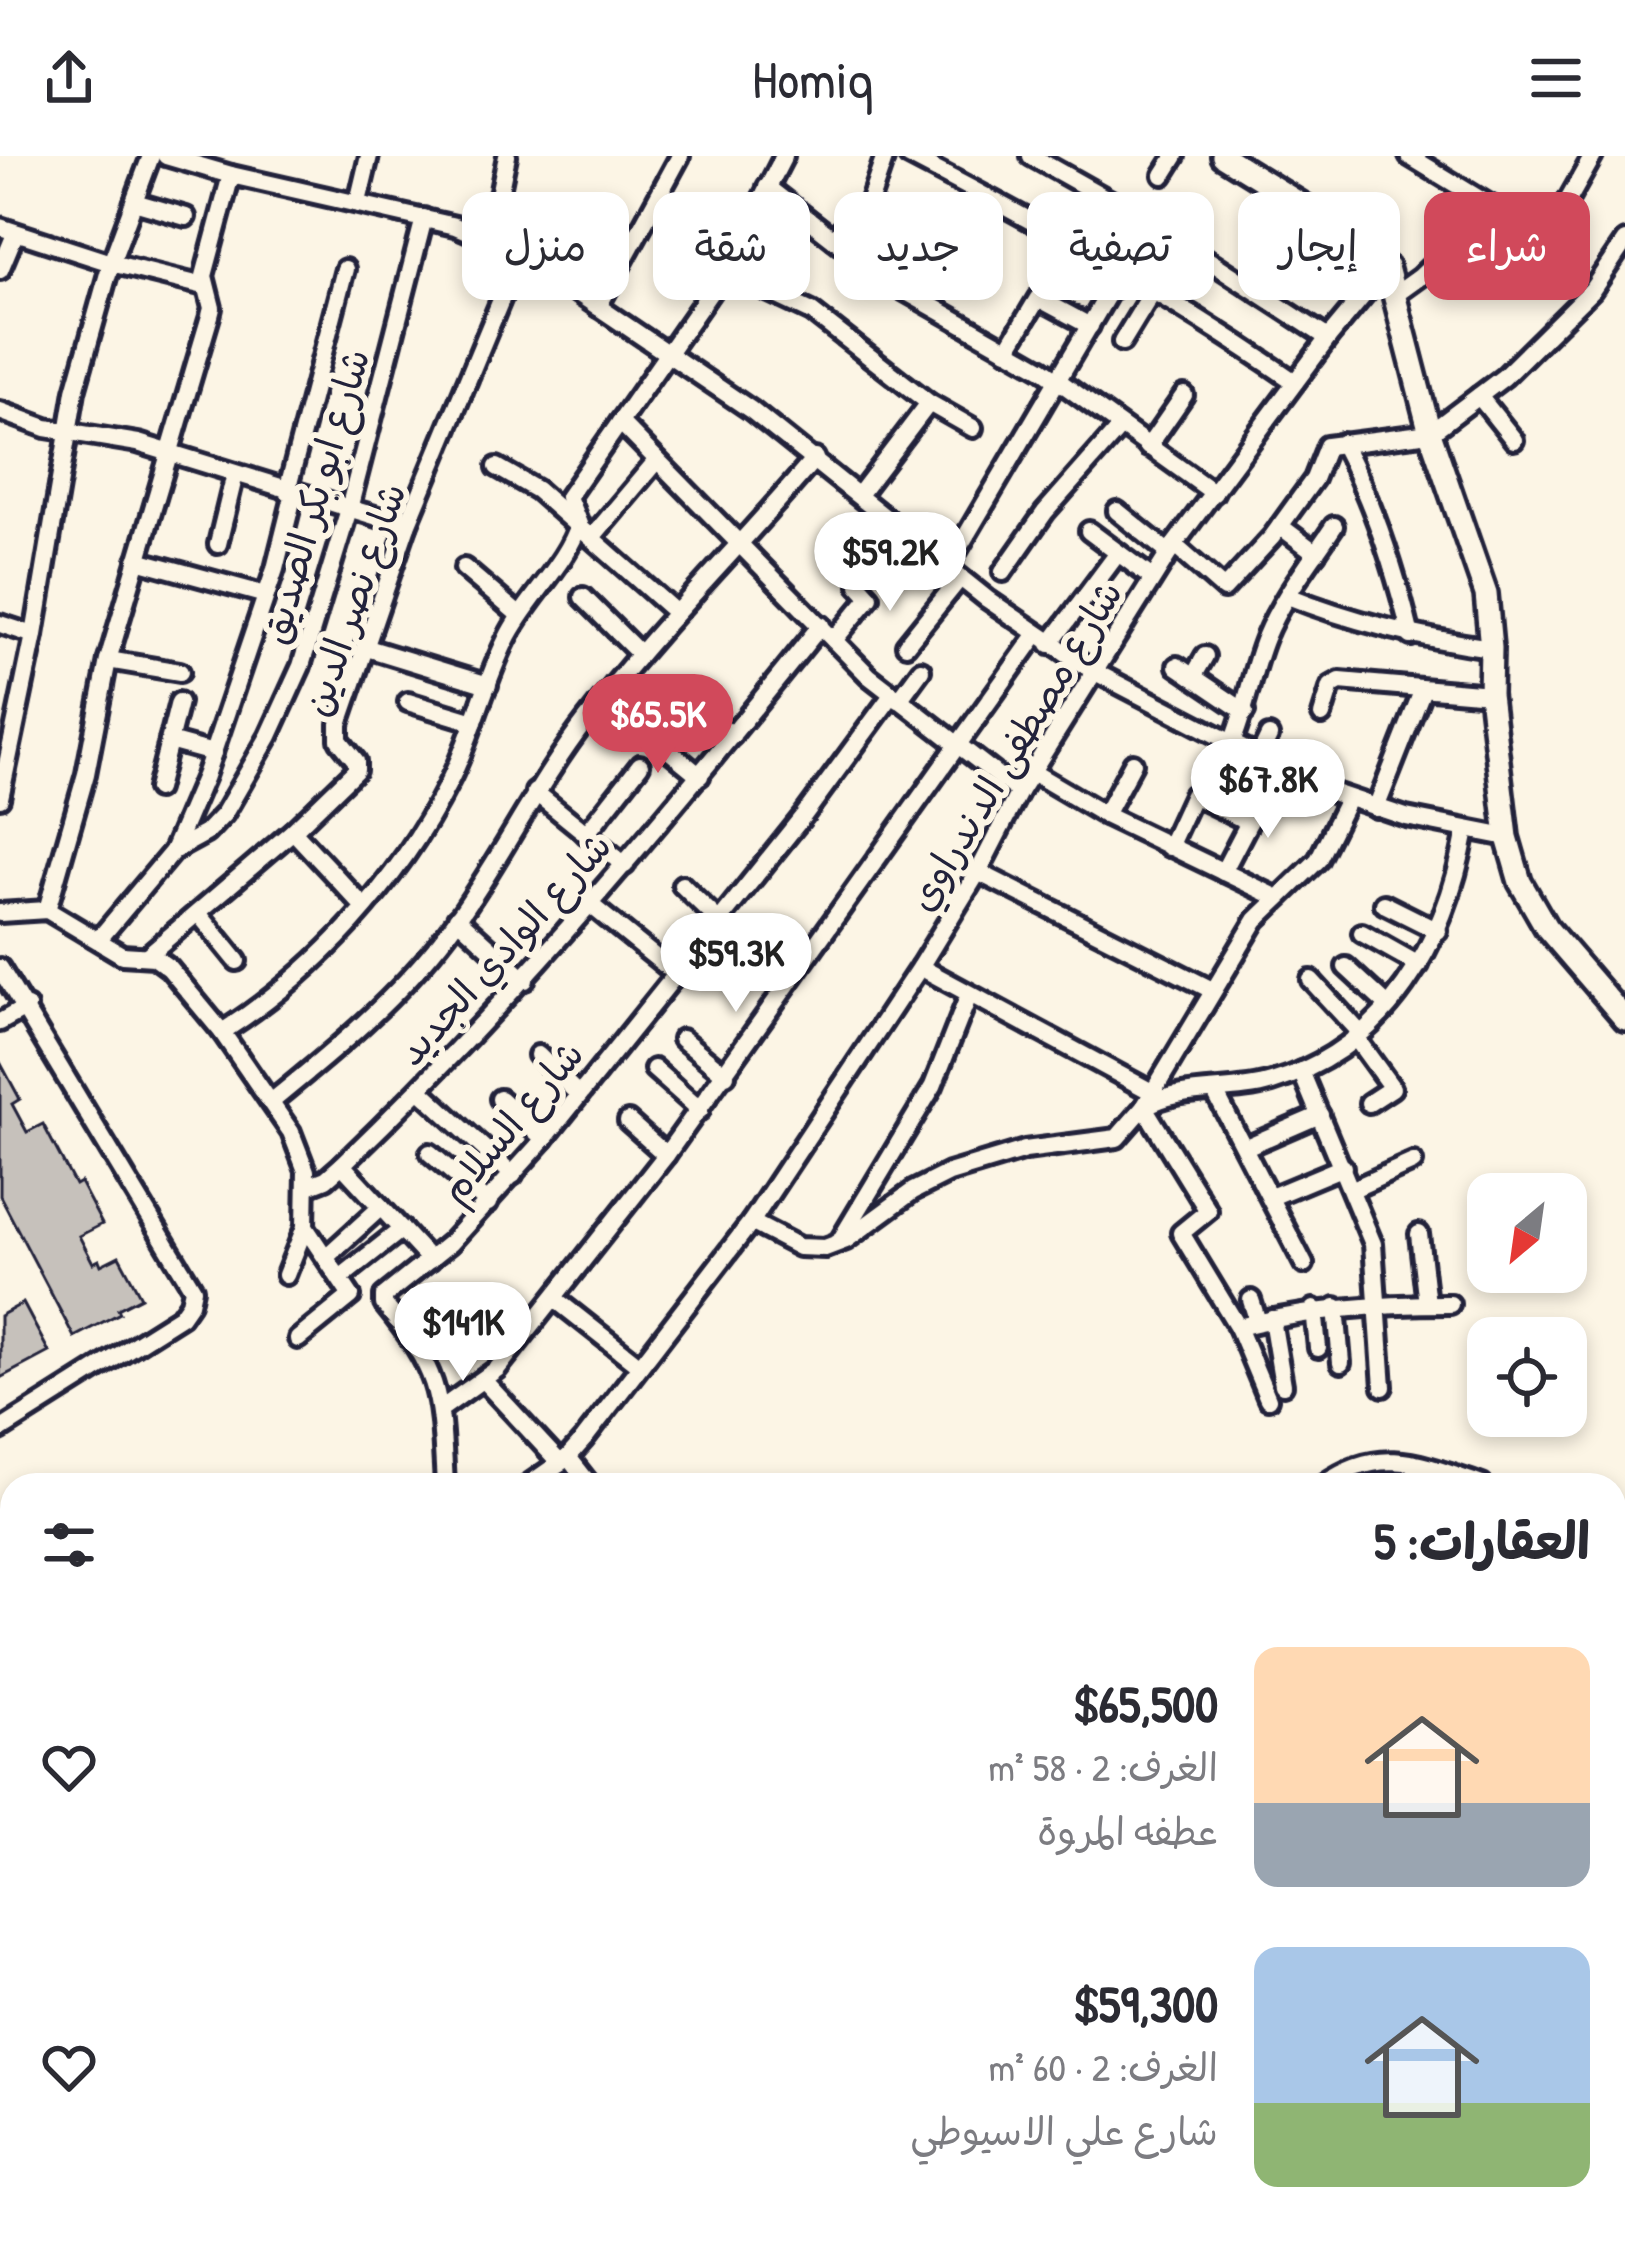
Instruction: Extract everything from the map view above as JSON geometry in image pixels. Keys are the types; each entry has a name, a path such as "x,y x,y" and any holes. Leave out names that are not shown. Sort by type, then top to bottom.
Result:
{"street":[{"path":"0,798 7,738 34,635 68,430 111,263 152,156"},
{"path":"166,156 462,230"},
{"path":"358,202 369,156"},
{"path":"500,192 507,156"},
{"path":"598,307 680,156"},
{"path":"764,192 784,156"},
{"path":"873,192 885,156"},
{"path":"909,156 1027,221"},
{"path":"1030,156 1094,192"},
{"path":"1163,175 1175,156"},
{"path":"1223,156 1281,192"},
{"path":"1408,156 1442,164 1475,192"},
{"path":"1573,192 1593,156"},
{"path":"46,910 86,774 108,660 212,308 204,286 231,175"},
{"path":"767,187 834,239"},
{"path":"134,202 186,217"},
{"name":"شارع ابو بكر الصديق","path":"99,939 173,851 215,825 268,736 317,626 424,218"},
{"path":"0,270 7,231 204,286"},
{"path":"1117,511 1224,589 1280,526 1319,472 1327,446 1430,433 1504,377 1592,290 1625,241"},
{"path":"1214,264 1328,338"},
{"path":"173,851 266,595 345,269"},
{"path":"1007,350 1038,298 1090,326"},
{"name":"شارع نصر الدين","path":"148,955 356,770 356,761 343,748 337,732 407,526 501,300"},
{"path":"588,300 814,458 953,573 1094,671 1258,759 1348,799 1507,837"},
{"path":"586,530 568,497 705,300"},
{"path":"787,300 812,312 928,403 973,428"},
{"path":"922,300 1058,380 1214,493"},
{"path":"906,645 953,573 1058,380 1108,300"},
{"path":"1122,342 1148,300"},
{"path":"1168,300 1295,382"},
{"name":"شارع مصطفى الدندراوي","path":"545,1473 564,1460 751,1222 920,967 978,872 1019,792 1152,578 1360,300"},
{"path":"1396,300 1430,433 1480,576 1507,837 1520,882 1546,927 1625,1019"},
{"path":"1148,447 1184,395"},
{"path":"1479,396 1514,440"},
{"path":"859,495 928,403"},
{"path":"0,411 46,428 171,452 407,526"},
{"path":"620,422 834,640 896,697 1019,792"},
{"path":"1003,572 1045,512 1120,427"},
{"path":"1342,443 1366,488 1411,636"},
{"path":"271,1102 408,981 458,918 535,792 640,654 740,547 814,458"},
{"path":"222,1032 271,1000 364,907 447,786 519,616 571,545 657,460"},
{"path":"496,467 537,490 675,612"},
{"path":"218,544 236,474"},
{"path":"1280,526 1316,553"},
{"path":"1231,745 1264,640 1334,526"},
{"path":"1088,531 1152,578"},
{"path":"444,1473 441,1408 484,1381 555,1299 726,1075 956,744 1118,554"},
{"path":"137,560 266,595"},
{"path":"464,568 519,616"},
{"path":"834,640 870,597 859,585"},
{"path":"1288,596 1345,619 1411,636 1491,648"},
{"path":"583,597 640,654"},
{"path":"0,624 34,635"},
{"name":"شارع الوادي الجديد","path":"308,1186 342,1165 525,980 592,906 821,625"},
{"path":"364,647 488,685"},
{"path":"1205,656 1185,671 1245,712"},
{"path":"108,660 181,672"},
{"name":"شارع السلام","path":"441,1408 428,1364 384,1304 387,1293 430,1260 544,1139 921,670"},
{"path":"1322,715 1336,682 1490,694"},
{"path":"1376,808 1423,689"},
{"path":"681,691 732,736"},
{"path":"158,789 179,702"},
{"path":"408,702 474,722"},
{"path":"650,735 700,776"},
{"path":"1258,759 1269,736"},
{"path":"170,741 212,753"},
{"path":"1105,815 1132,763"},
{"path":"586,834 640,765"},
{"path":"1032,772 1105,815 1278,898"},
{"path":"1223,872 1268,786"},
{"path":"535,792 625,865"},
{"path":"1169,847 1193,795 1249,822"},
{"path":"751,1222 799,1247 837,1244 913,1191 949,1173 1025,1150 1118,1138 1148,1100 1256,920 1318,860 1348,799"},
{"path":"293,830 364,907"},
{"path":"1148,1100 1274,1082 1357,1035 1388,1006 1420,965 1450,903 1466,830"},
{"path":"978,872 1213,990"},
{"path":"682,885 719,920"},
{"path":"1384,904 1438,931"},
{"path":"592,906 676,974"},
{"path":"0,913 46,910 126,957 148,955 169,968 222,1032 296,1141 308,1186 305,1227 286,1275"},
{"path":"198,913 237,961"},
{"path":"458,918 525,980"},
{"path":"1362,933 1420,965"},
{"path":"920,967 1148,1100 1208,1211 1181,1233 1238,1327 1268,1399"},
{"path":"1346,967 1388,1006"},
{"path":"0,968 193,1289 181,1316 0,1430"},
{"path":"1311,980 1357,1035 1392,1088 1369,1103"},
{"path":"837,1244 933,1086 969,995"},
{"path":"0,1022 27,1007"},
{"path":"682,1039 726,1075"},
{"path":"538,1055 579,1095"},
{"path":"654,1069 700,1110"},
{"path":"1301,1070 1373,1244 1383,1387"},
{"path":"420,1090 513,1175"},
{"path":"1215,1092 1304,1264"},
{"path":"500,1100 544,1139"},
{"path":"1246,1147 1319,1115"},
{"path":"628,1120 666,1155"},
{"path":"430,1153 488,1203"},
{"path":"1354,1189 1413,1162"},
{"path":"342,1165 430,1260"},
{"path":"1271,1197 1343,1167"},
{"path":"326,1257 381,1207"},
{"path":"298,1339 350,1300 350,1292 305,1227"},
{"path":"340,1278 402,1229"},
{"path":"1419,1234 1427,1304"},
{"path":"555,1299 640,1366"},
{"path":"1251,1300 1265,1321 1283,1384"},
{"path":"1238,1327 1314,1309 1450,1304"},
{"path":"1336,1307 1341,1363"},
{"path":"1314,1309 1318,1348"},
{"path":"484,1381 578,1473"},
{"path":"1341,1473 1353,1465 1386,1459 1444,1473"}],"building":[{"path":"0,1062 20,1099 12,1104 27,1132 43,1124 102,1224 79,1236 93,1263 99,1260 101,1265 119,1256 141,1297 74,1337 0,1196"},
{"path":"23,1303 49,1352 0,1378 0,1316"}]}
